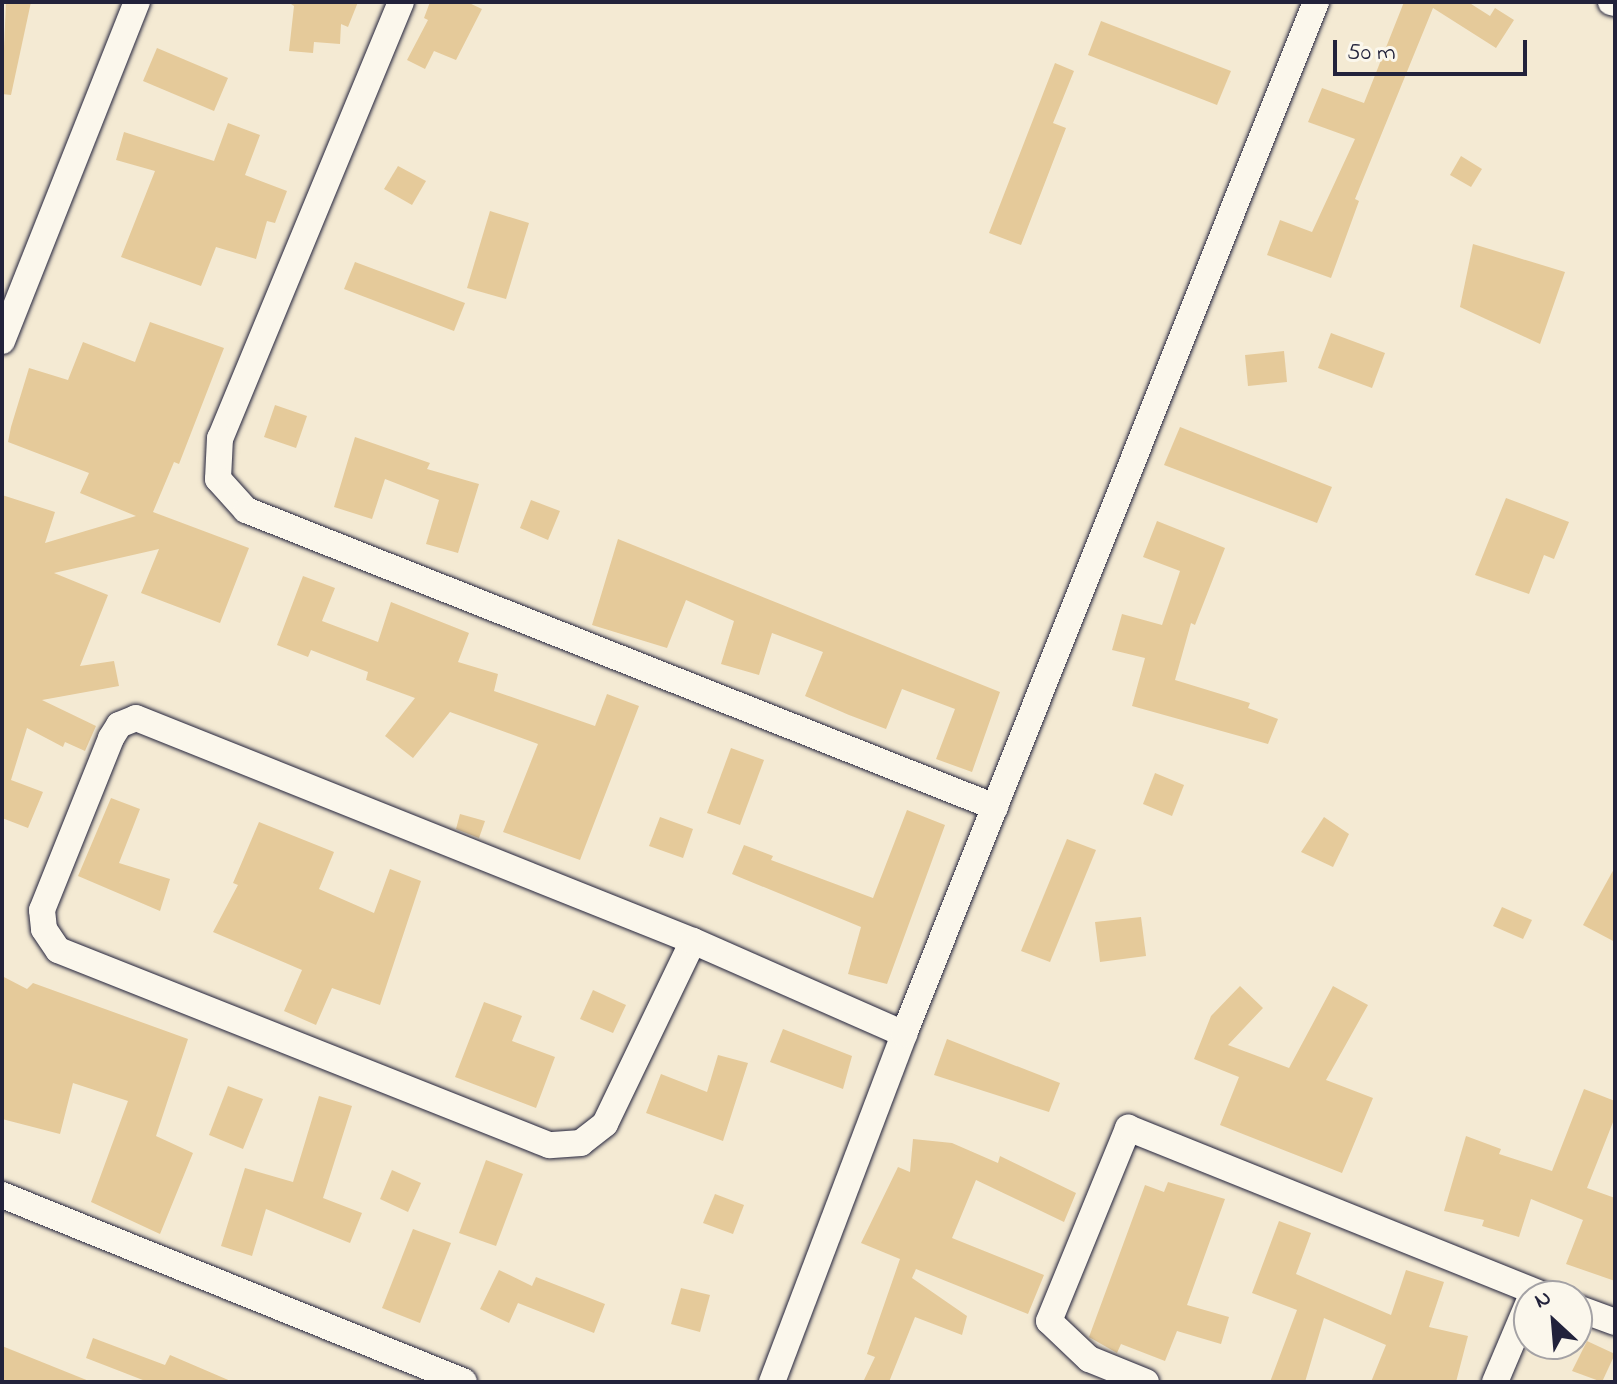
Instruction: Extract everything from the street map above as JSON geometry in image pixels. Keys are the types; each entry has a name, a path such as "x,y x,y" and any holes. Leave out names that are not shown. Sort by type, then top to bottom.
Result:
{"street":[{"path":"2,341 137,2"},
{"path":"401,2 220,438 218,479 246,510 270,521 995,807"},
{"path":"772,1382 904,1034 1316,2"},
{"path":"693,941 605,1124 581,1143 549,1145 58,950 44,929 42,910 111,738 119,725 136,718 693,941 904,1034"},
{"path":"1146,1382 1089,1359 1049,1321 1128,1128 1513,1287"},
{"path":"2,1195 464,1382"},
{"path":"1593,1314 1615,1322"},
{"path":"1495,1382 1513,1343"}],"building":[{"path":"6,2 31,2 11,95 2,94"},
{"path":"288,2 358,2 348,27 341,24 340,44 314,42 313,53 289,51 294,6"},
{"path":"430,2 467,2 482,9 456,60 434,51 425,69 407,60 428,20 424,18"},
{"path":"1404,2 1468,2 1490,16 1495,8 1514,20 1496,48 1433,8 1355,199 1359,201 1331,278 1267,255 1280,220 1312,232 1355,139 1308,122 1322,88 1364,103"},
{"path":"1101,21 1231,71 1217,105 1088,55"},
{"path":"157,48 228,78 214,111 143,81"},
{"path":"1055,63 1074,71 1053,123 1066,128 1021,245 989,233"},
{"path":"228,123 260,135 245,175 287,191 275,223 267,221 256,259 216,247 201,286 121,257 155,171 116,160 124,132 214,161"},
{"path":"1461,156 1482,169 1471,187 1450,175"},
{"path":"398,166 426,181 412,205 384,189"},
{"path":"490,211 529,223 506,299 467,288"},
{"path":"1473,244 1565,272 1540,344 1460,307"},
{"path":"355,262 465,303 454,331 344,289"},
{"path":"150,322 224,348 179,464 174,462 153,512 249,548 220,623 141,593 159,549 54,573 108,595 80,666 114,661 119,686 42,700 96,726 85,751 65,742 63,747 27,728 11,780 43,792 28,828 2,818 2,495 55,512 45,543 136,516 80,493 89,473 8,442 11,427 29,368 68,380 83,342 135,362"},
{"path":"1331,333 1385,353 1372,388 1318,368"},
{"path":"1284,351 1287,382 1248,386 1245,355"},
{"path":"275,405 307,416 296,448 264,437"},
{"path":"1180,427 1332,487 1317,523 1164,465"},
{"path":"355,437 430,463 427,469 479,484 458,553 426,544 439,500 385,479 372,519 334,507"},
{"path":"1506,498 1569,522 1554,559 1544,555 1529,594 1475,575"},
{"path":"531,500 560,511 548,540 520,528"},
{"path":"1157,521 1225,548 1195,625 1191,623 1175,680 1250,703 1248,708 1278,719 1268,744 1132,706 1145,658 1112,650 1122,614 1162,625 1180,571 1143,557"},
{"path":"618,539 1000,692 972,772 936,759 955,709 902,689 886,729 805,696 823,652 772,633 759,675 721,664 734,621 686,600 667,648 592,625"},
{"path":"303,576 335,588 322,621 378,642 391,602 469,633 458,662 498,674 494,691 595,726 607,694 639,706 580,860 503,832 538,744 450,712 413,758 385,736 415,698 366,680 368,672 311,650 308,657 277,645"},
{"path":"731,748 764,760 740,825 707,813"},
{"path":"1155,773 1184,785 1172,816 1143,804"},
{"path":"111,798 140,809 119,863 170,879 160,911 78,876"},
{"path":"907,810 945,825 887,984 848,974 861,927 732,874 744,845 773,856 771,860 873,898"},
{"path":"460,814 485,821 479,838 456,829"},
{"path":"660,817 693,829 683,858 649,846"},
{"path":"1324,817 1349,834 1333,867 1301,852"},
{"path":"259,822 334,852 319,889 374,913 390,869 421,881 380,1005 332,988 316,1025 284,1011 302,970 213,932 238,885 233,883"},
{"path":"1067,839 1096,850 1050,962 1021,951"},
{"path":"1615,867 1615,942 1583,925"},
{"path":"1502,907 1532,920 1523,939 1493,926"},
{"path":"1141,917 1146,956 1100,962 1095,922"},
{"path":"2,976 27,989 33,983 188,1039 156,1136 193,1153 160,1234 91,1202 128,1101 73,1083 60,1134 2,1119"},
{"path":"1240,986 1263,1008 1228,1045 1289,1068 1333,986 1368,1005 1326,1080 1373,1098 1342,1173 1220,1125 1239,1077 1194,1059 1211,1016"},
{"path":"593,990 626,1005 613,1033 580,1019"},
{"path":"484,1002 522,1016 512,1041 555,1057 536,1108 455,1077"},
{"path":"783,1029 852,1056 843,1089 770,1062"},
{"path":"947,1039 1060,1083 1049,1112 934,1075"},
{"path":"718,1055 748,1063 723,1141 646,1113 661,1074 707,1092"},
{"path":"228,1086 263,1099 243,1149 209,1135"},
{"path":"1584,1089 1615,1101 1615,1117 1587,1188 1615,1198 1615,1281 1566,1264 1583,1220 1531,1199 1519,1237 1482,1226 1484,1220 1444,1211 1466,1136 1501,1149 1499,1154 1552,1171"},
{"path":"319,1096 352,1106 323,1198 362,1213 350,1243 266,1209 252,1256 221,1246 245,1168 293,1182"},
{"path":"913,1139 952,1143 998,1163 1000,1156 1076,1193 1064,1222 976,1180 952,1238 1044,1275 1028,1314 916,1269 912,1278 967,1316 962,1335 915,1317 889,1382 863,1382 875,1357 867,1354 900,1259 861,1243 898,1167 910,1172"},
{"path":"486,1160 523,1174 496,1246 459,1233"},
{"path":"392,1170 421,1183 408,1212 380,1199"},
{"path":"1168,1182 1225,1199 1187,1305 1229,1317 1221,1344 1177,1331 1165,1361 1121,1344 1117,1353 1089,1337 1145,1185 1164,1192"},
{"path":"715,1194 744,1205 733,1234 703,1223"},
{"path":"1279,1221 1311,1233 1296,1274 1391,1315 1406,1270 1444,1282 1429,1327 1468,1336 1456,1382 1371,1382 1386,1345 1324,1318 1305,1382 1270,1382 1297,1310 1252,1293"},
{"path":"413,1229 451,1243 420,1323 382,1308"},
{"path":"499,1270 532,1286 536,1277 605,1304 594,1333 518,1303 509,1323 480,1309"},
{"path":"681,1288 710,1295 700,1332 671,1324"},
{"path":"93,1338 165,1365 170,1355 233,1382 148,1382 86,1358"},
{"path":"1593,1344 1615,1354 1602,1382 1572,1371 1578,1360 1593,1360"},
{"path":"2,1346 89,1381 89,1382 2,1382"}]}
